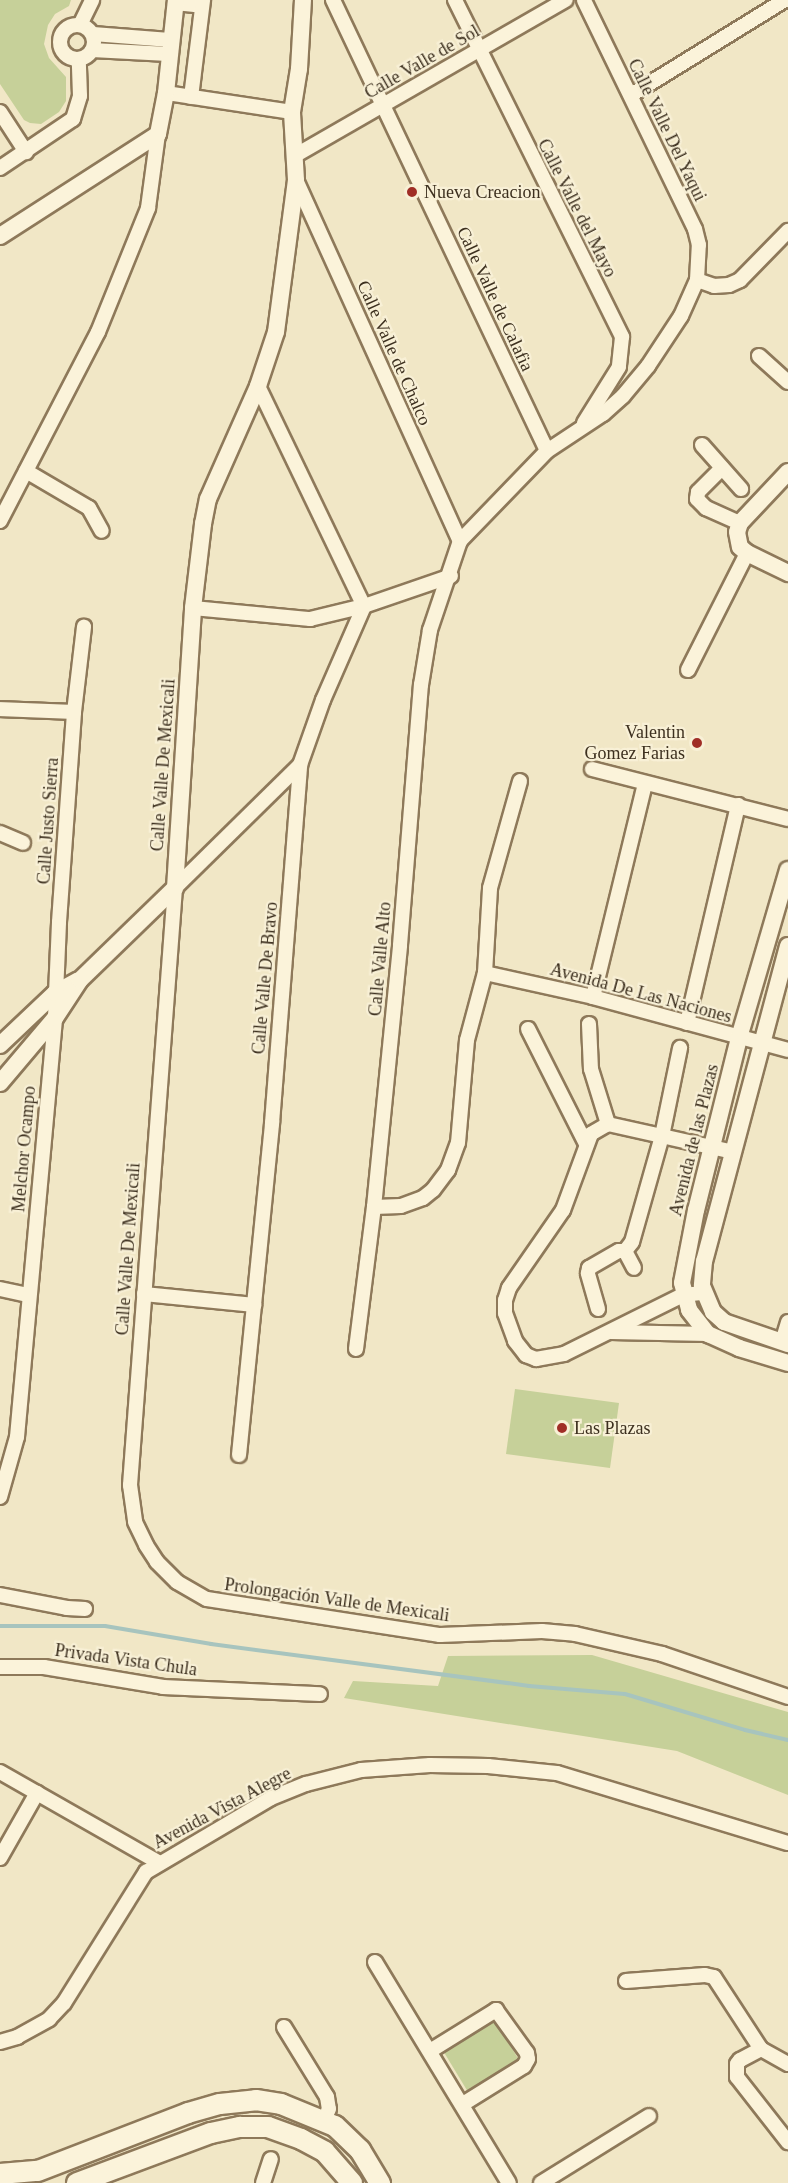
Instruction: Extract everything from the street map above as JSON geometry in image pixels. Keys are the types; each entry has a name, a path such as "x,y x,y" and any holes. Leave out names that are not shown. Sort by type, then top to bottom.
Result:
{"main road":[{"path":"0,2174 38,2171 157,2123 220,2104 256,2100 281,2104 324,2120 340,2131 360,2151 380,2183"},
{"path":"77,2183 211,2133 240,2127 268,2127 302,2139 325,2152 352,2183"}],"street":[{"path":"80,25 92,0"},
{"name":"Calle Valle De Mexicali","path":"146,1545 135,1522 130,1485 175,888 193,608 208,499 258,386 276,332 296,180 292,112 299,69 303,0"},
{"name":"Calle Valle de Calafia","path":"333,0 547,451"},
{"name":"Calle Valle del Mayo","path":"455,0 478,51 622,338 619,367 580,430"},
{"name":"Calle Valle de Sol","path":"296,155 566,0"},
{"name":"Calle Valle Del Yaqui","path":"584,0 695,229 699,245 697,280"},
{"path":"631,95 785,0"},
{"path":"0,521 98,332 140,228 149,200 166,93 175,2 202,3 191,97"},
{"path":"80,25 93,34 169,47 93,50 79,60 69,58 62,51 59,42 63,32 70,26 80,25"},
{"path":"93,34 93,50"},
{"path":"0,168 73,119 80,96 79,60"},
{"path":"166,93 292,112"},
{"path":"0,112 26,152"},
{"path":"0,236 158,134"},
{"name":"Calle Valle de Chalco","path":"296,180 460,541"},
{"path":"460,541 547,451 580,430 623,396 648,366 681,316 697,280 714,286 729,285 740,280 788,231"},
{"path":"759,356 788,382"},
{"path":"258,386 364,606"},
{"path":"702,445 741,489"},
{"path":"722,468 698,492 697,499 706,508 740,523"},
{"path":"26,471 89,508 102,531"},
{"path":"788,472 740,523 737,540 747,553 788,573"},
{"name":"Calle Valle Alto","path":"356,1349 374,1207 425,655 430,630 460,541"},
{"path":"688,670 747,553"},
{"path":"193,608 310,619 364,606 450,576"},
{"name":"Calle Valle De Bravo","path":"239,1455 300,765 322,700 364,606"},
{"name":"Calle Justo Sierra","path":"55,1018 74,712 84,627"},
{"path":"0,709 74,712"},
{"path":"0,1083 55,1018 80,980 300,765"},
{"path":"592,769 788,819"},
{"path":"374,1207 401,1206 423,1198 433,1190 448,1170 461,1125 467,1040 484,973 490,888 520,781"},
{"path":"593,997 645,783"},
{"path":"687,1023 738,805"},
{"path":"0,833 23,843"},
{"name":"Avenida de las Plazas","path":"684,1296 684,1271 712,1147 739,1038 788,870"},
{"path":"788,946 704,1261 703,1293 713,1312 724,1323 785,1343 788,1322"},
{"name":"Avenida De Las Naciones","path":"484,973 593,997 788,1050"},
{"path":"0,1045 55,993 80,980"},
{"name":"Melchor Ocampo","path":"0,1497 17,1437 28,1295 55,1018"},
{"path":"589,1024 591,1069 608,1124"},
{"path":"528,1029 586,1144"},
{"path":"625,1251 632,1242 662,1136 680,1047"},
{"path":"703,1293 684,1296 564,1354 536,1359 520,1351 505,1313 505,1300 509,1288 563,1210 591,1134 608,1124 733,1152"},
{"path":"598,1309 588,1273 590,1268 619,1251 625,1251"},
{"path":"625,1251 634,1268"},
{"path":"0,1289 28,1295"},
{"path":"144,1294 254,1305"},
{"path":"684,1296 689,1310 708,1334"},
{"path":"609,1332 708,1334 739,1348 788,1363"},
{"name":"Prolongación Valle de Mexicali","path":"146,1545 157,1562 177,1582 207,1599 440,1635 542,1631 575,1635 663,1654 788,1696"},
{"path":"0,1595 67,1608 85,1609"},
{"name":"Privada Vista Chula","path":"0,1667 44,1667 163,1687 320,1694"},
{"name":"Avenida Vista Alegre","path":"0,2042 17,2037 49,2019 64,2003 146,1872 158,1862 271,1798 306,1784 361,1770 430,1765 488,1766 557,1773 788,1843"},
{"path":"0,1772 158,1862"},
{"path":"0,1858 37,1793"},
{"path":"375,1962 509,2183"},
{"path":"626,1981 714,1977 761,2049 788,2064"},
{"path":"430,2051 496,2010 527,2053 528,2060 524,2066 463,2104"},
{"path":"284,2027 327,2097 329,2109 324,2120"},
{"path":"761,2049 740,2060 737,2064 737,2077 788,2142"},
{"path":"541,2183 649,2116"},
{"path":"263,2183 271,2159"}],"green space":[{"path":"0,0 71,0 69,6 55,14 48,25 44,44 49,58 66,77 66,101 59,112 41,124 24,120 0,84"},
{"name":"Las Plazas","path":"515,1389 619,1403 610,1468 506,1454"},
{"path":"592,1655 788,1712 788,1795 677,1751 344,1698 353,1681 438,1686 448,1656"},
{"path":"493,2018 519,2060 468,2092 442,2049"}],"waterway":[{"path":"0,1626 105,1626 211,1644 529,1686 625,1694 745,1730 788,1740"}],"place":[{"name":"Nueva Creacion","path":"412,192"},
{"name":"Valentin Gomez Farias","path":"697,743"},
{"name":"Las Plazas","path":"562,1428"}]}
